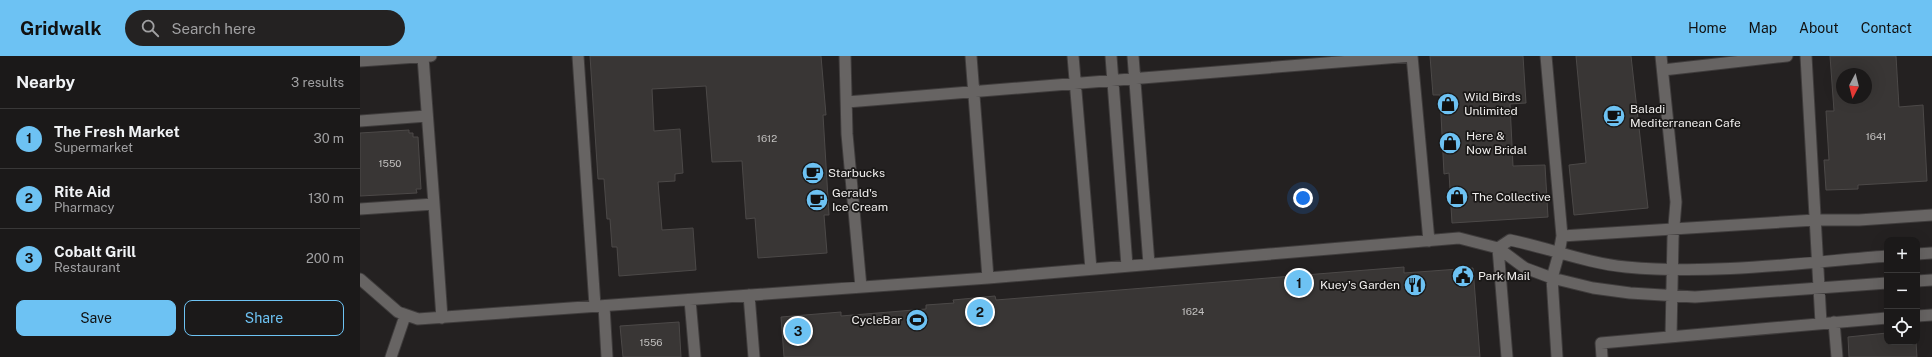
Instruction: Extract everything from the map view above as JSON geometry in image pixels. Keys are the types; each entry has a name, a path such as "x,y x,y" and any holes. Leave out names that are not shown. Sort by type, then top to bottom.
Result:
{"lane":[{"path":"360,61 427,56 427,116 442,318"},
{"path":"578,56 600,306 607,357"},
{"path":"846,56 847,134 861,287"},
{"path":"971,56 988,278"},
{"path":"1073,56 1091,269"},
{"path":"1111,56 1127,266"},
{"path":"1133,56 1149,264"},
{"path":"847,102 1412,56 1429,241"},
{"path":"1546,56 1562,236 1552,278 1557,357"},
{"path":"1661,56 1676,202 1672,270 1671,336"},
{"path":"1663,70 1787,56"},
{"path":"1806,56 1821,323"},
{"path":"360,121 427,116"},
{"path":"360,209 434,204"},
{"path":"1562,236 1815,220 1859,220 1932,216"},
{"path":"360,279 398,312 405,316 418,319 988,278 1459,238 1498,248 1525,268 1552,278 1594,288 1630,293 1695,297 1884,283"},
{"path":"1498,248 1510,240 1535,245 1584,260 1672,270 1725,270 1884,256"},
{"path":"1498,248 1507,357"},
{"path":"1920,254 1932,253"},
{"path":"1920,281 1932,280"},
{"path":"749,295 754,357"},
{"path":"690,300 695,357"},
{"path":"1920,316 1932,315"},
{"path":"391,357 405,316"},
{"path":"1602,357 1601,343 1884,318"},
{"path":"1834,322 1837,357"}],"building":[{"path":"590,56 821,56 826,115 823,115 829,215 824,215 827,253 758,258 755,218 746,219 742,161 712,162 706,86 652,89 654,131 680,129 683,173 675,174 675,181 658,182 662,230 693,228 696,270 619,276 617,247 612,247 610,219 607,219 604,179 598,179"},
{"path":"1430,56 1523,56 1526,103 1510,104 1513,166 1545,165 1548,217 1452,223 1449,173 1444,174 1440,95 1433,95"},
{"path":"1576,56 1631,56 1648,208 1574,215 1569,165 1586,163"},
{"path":"1830,56 1896,56 1899,107 1923,105 1927,181 1858,185 1858,189 1826,190 1824,160 1829,160 1826,111 1834,111"},
{"path":"409,130 409,133 413,133 413,137 418,137 421,189 416,189 417,193 360,196 360,133"},
{"path":"1404,267 1404,273 1473,268 1480,357 784,357 781,317 841,312 841,316 926,309 926,305 954,303 953,300 995,296 996,300"},
{"path":"679,322 681,357 623,357 620,326"},
{"path":"1884,333 1884,345 1916,345 1917,357 1849,357 1848,337"}],"place":[{"name":"Wild Birds Unlimited","path":"1448,104"},
{"name":"Baladi Mediterranean Cafe","path":"1614,116"},
{"name":"Here & Now Bridal","path":"1450,143"},
{"name":"Starbucks","path":"813,173"},
{"name":"The Collective","path":"1457,197"},
{"name":"Gerald's Ice Cream","path":"817,200"},
{"name":"Park Mail","path":"1463,276"},
{"name":"The Fresh Market","path":"1299,283"},
{"name":"Kuey's Garden","path":"1415,285"},
{"name":"Rite Aid","path":"980,312"},
{"name":"CycleBar","path":"917,320"},
{"name":"Cobalt Grill","path":"798,331"}]}
